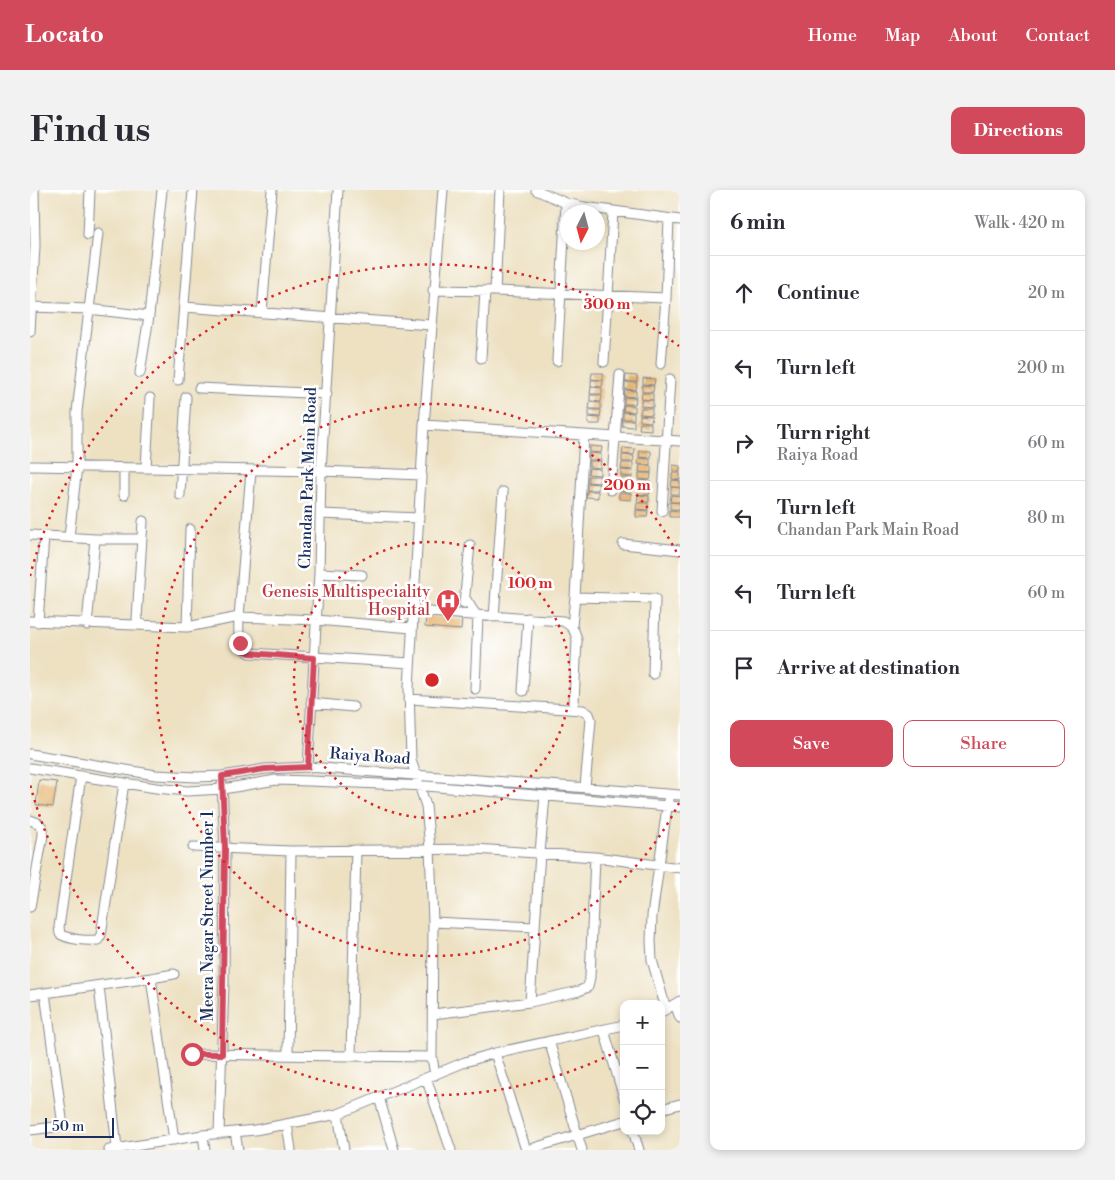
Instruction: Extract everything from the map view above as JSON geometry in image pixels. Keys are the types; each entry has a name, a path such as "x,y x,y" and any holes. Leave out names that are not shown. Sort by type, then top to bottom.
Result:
{"street":[{"path":"30,332 34,190"},
{"path":"88,235 90,190"},
{"path":"140,372 149,316 162,190"},
{"path":"178,380 193,190"},
{"path":"262,313 272,190"},
{"name":"Chandan Park Main Road","path":"308,767 319,573 321,471 338,190"},
{"path":"435,1074 432,1057 433,922 430,848 426,806 414,774 410,751 409,699 424,424 433,290 443,190"},
{"path":"495,290 500,190"},
{"path":"539,190 566,203 584,207 680,220"},
{"path":"557,362 566,203"},
{"path":"604,362 613,212"},
{"path":"661,364 669,219"},
{"path":"69,537 77,467 77,412 98,232"},
{"path":"433,290 495,290 666,298"},
{"path":"481,358 485,290"},
{"path":"31,307 89,309 149,316"},
{"path":"184,307 431,325"},
{"path":"611,490 620,375"},
{"path":"662,511 670,379"},
{"path":"199,388 327,394"},
{"path":"180,495 186,396"},
{"path":"146,468 150,398"},
{"path":"424,424 680,441"},
{"path":"572,626 584,436"},
{"path":"30,466 321,471 422,475"},
{"path":"124,468 124,495"},
{"path":"251,471 239,617 240,643 243,650 250,653 314,658 410,663"},
{"path":"494,617 503,492"},
{"path":"320,514 419,518"},
{"path":"143,522 137,619 139,623 144,625"},
{"path":"187,627 190,529"},
{"path":"30,535 94,539 142,538"},
{"path":"44,536 34,622 187,627 239,617 316,620 412,628"},
{"path":"87,625 94,539"},
{"path":"623,544 680,550"},
{"path":"464,615 470,545"},
{"path":"319,573 362,575"},
{"path":"575,597 655,599 653,674"},
{"path":"465,598 478,616 474,689"},
{"path":"394,627 413,613 563,621 572,626 577,640 574,702"},
{"path":"523,691 528,618"},
{"path":"409,699 583,710 591,720 585,787"},
{"path":"312,703 353,707"},
{"name":"Raiya Road","path":"30,754 156,776 222,776 265,769 308,767 680,795"},
{"name":"Raiya Road","path":"30,768 187,791 223,789 276,780 419,786 680,806"},
{"path":"81,776 59,928 60,934 65,937 98,940 101,935 124,783"},
{"name":"Meera Nagar Street Number 1","path":"219,1134 225,848 222,776"},
{"path":"669,794 652,916 651,941 652,960 671,1006 680,1018"},
{"path":"530,1002 545,796"},
{"path":"30,820 38,823 43,828 43,835 30,907"},
{"path":"193,847 291,851 475,849 595,858 680,868"},
{"path":"351,1056 356,850"},
{"path":"288,1055 291,851"},
{"path":"433,1014 530,1002 579,991 588,987 595,858"},
{"path":"433,922 535,927"},
{"path":"30,996 174,974"},
{"path":"151,978 174,1140"},
{"path":"99,986 113,1149 149,1147 174,1140 287,1124 338,1114 465,1062 494,1053 620,1026"},
{"path":"30,1130 64,1126 45,993"},
{"path":"604,1030 622,1090"},
{"path":"548,1041 582,1150"},
{"path":"494,1053 527,1150 620,1122"},
{"path":"192,1054 432,1057"},
{"path":"426,1078 452,1150"},
{"path":"379,1097 394,1150"},
{"path":"665,1108 680,1104"},
{"path":"338,1114 344,1150"},
{"path":"287,1124 291,1150"},
{"path":"235,1132 238,1150"},
{"path":"203,1135 205,1150"},
{"path":"634,1135 638,1150"}],"building":[{"path":"592,373 603,373 603,380 591,379"},
{"path":"626,375 637,376 637,382 625,382"},
{"path":"643,378 655,379 654,385 643,384"},
{"path":"591,380 603,380 602,387 591,386"},
{"path":"625,382 637,383 636,390 625,389"},
{"path":"642,385 654,386 653,392 642,392"},
{"path":"591,387 602,388 602,394 590,394"},
{"path":"625,390 636,391 636,397 624,396"},
{"path":"642,393 653,393 653,400 641,399"},
{"path":"590,395 602,395 601,402 590,401"},
{"path":"624,397 636,398 635,404 624,404"},
{"path":"641,400 653,400 653,407 641,406"},
{"path":"590,402 601,403 601,409 589,409"},
{"path":"624,405 635,406 635,412 623,411"},
{"path":"641,408 652,408 652,415 640,414"},
{"path":"589,410 601,410 600,417 589,416"},
{"path":"623,412 634,413 634,419 623,419"},
{"path":"640,415 652,416 651,422 640,421"},
{"path":"588,417 600,418 600,424 588,424"},
{"path":"622,420 634,420 634,427 622,426"},
{"path":"640,423 651,423 651,430 639,429"},
{"path":"590,446 602,447 601,453 590,452"},
{"path":"623,448 635,449 634,455 622,454"},
{"path":"640,451 651,451 651,458 639,457"},
{"path":"589,453 601,454 601,460 589,460"},
{"path":"622,455 634,456 633,462 622,462"},
{"path":"639,458 650,459 650,465 638,464"},
{"path":"589,461 601,461 600,468 589,467"},
{"path":"622,463 633,463 633,470 621,469"},
{"path":"640,465 651,466 651,473 639,472"},
{"path":"673,465 680,466 680,472 673,472"},
{"path":"589,468 600,469 600,475 588,474"},
{"path":"621,470 633,471 632,477 621,476"},
{"path":"639,473 651,473 650,480 639,479"},
{"path":"672,473 680,473 680,480 672,479"},
{"path":"588,476 600,476 599,483 588,482"},
{"path":"621,478 632,478 632,485 620,484"},
{"path":"639,480 650,481 650,487 638,487"},
{"path":"672,480 680,481 680,487 671,487"},
{"path":"587,483 599,484 598,490 587,490"},
{"path":"620,485 632,486 631,492 620,491"},
{"path":"638,487 650,488 649,495 638,494"},
{"path":"671,487 680,488 680,494 671,494"},
{"path":"587,491 598,491 598,498 586,497"},
{"path":"619,493 631,493 631,500 619,499"},
{"path":"638,495 649,496 649,502 637,502"},
{"path":"671,495 680,496 680,502 670,502"},
{"path":"670,502 680,503 680,509 670,509"},
{"path":"637,503 648,503 648,510 636,509"},
{"path":"636,510 648,511 647,517 636,517"},
{"path":"669,510 680,511 680,517 669,517"},
{"path":"426,616 462,619 461,630 425,627"},
{"path":"39,780 57,782 53,807 36,805"}],"place":[{"name":"Genesis Multispeciality Hospital","path":"448,622"}],"route":[{"path":"192,1054 222,1054 225,848 222,776 265,769 308,767 314,658 250,653 243,650 240,643"}]}
